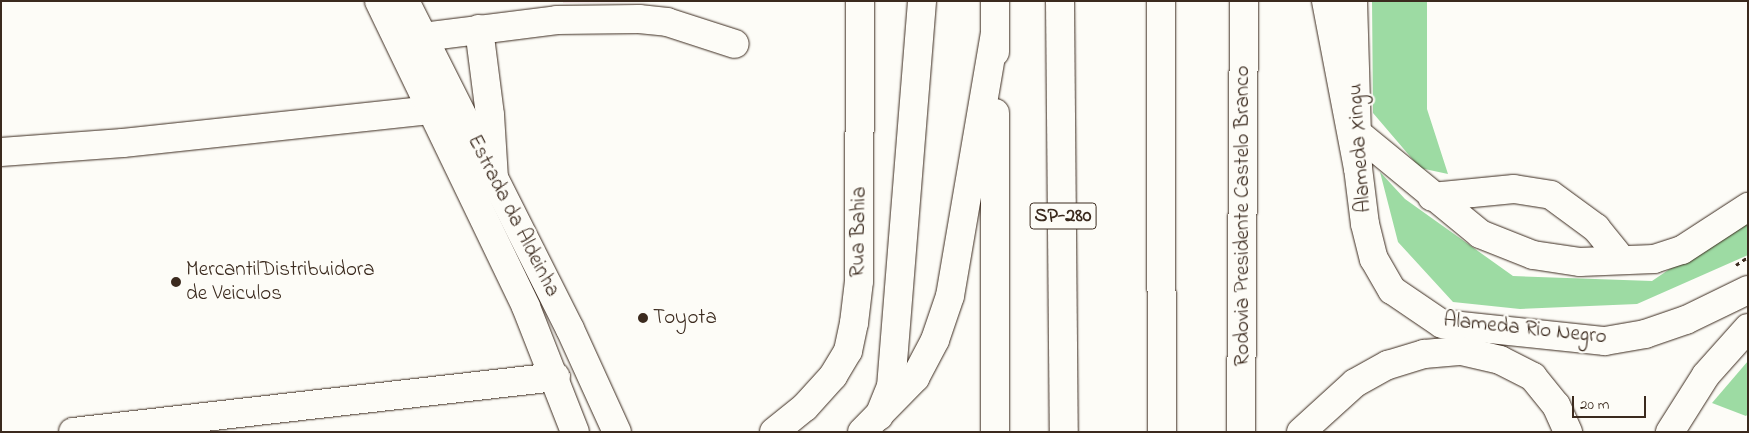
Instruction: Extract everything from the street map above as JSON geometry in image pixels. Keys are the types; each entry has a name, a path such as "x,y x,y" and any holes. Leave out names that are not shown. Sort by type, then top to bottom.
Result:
{"main road":[{"name":"Estrada da Aldeinha","path":"378,1 432,110 556,377 575,432"},
{"name":"Estrada da Aldeinha","path":"405,1 570,329 617,432"},
{"name":"Rua Bahia","path":"774,432 805,407 833,376 848,351 854,323 859,281 860,1"},
{"path":"870,426 891,386 922,1"},
{"path":"995,1 995,432"},
{"name":"SP-280","path":"1060,1 1064,432"},
{"path":"1161,1 1162,432"},
{"name":"Rodovia Presidente Castelo Branco","path":"1242,432 1244,1"},
{"path":"1326,1 1358,168"},
{"name":"Alameda Xingu","path":"1353,1 1356,132 1358,168 1365,224 1374,259 1392,290"},
{"path":"423,37 557,20 639,19 667,22 735,44"},
{"path":"479,29 490,114 494,178"},
{"path":"870,426 915,378 935,340 950,296 995,34"},
{"path":"1,152 124,143 432,110"},
{"path":"1356,132 1432,197 1480,234 1533,255 1580,262 1620,258 1654,259 1682,250 1748,207"},
{"path":"1432,197 1514,189 1551,195 1596,228 1620,258"},
{"name":"Alameda Rio Negro","path":"1392,290 1442,324 1605,341 1645,334 1686,320 1748,290"},
{"path":"1670,432 1706,375 1748,328"},
{"path":"1301,432 1355,383 1388,365 1424,354 1462,351 1500,360 1533,377 1556,406 1568,432"},
{"path":"73,432 556,377"}],"shaded area":[{"path":"563,1 738,1 563,3"}],"green space":[{"path":"1372,1 1427,1 1427,109 1448,174 1420,168 1373,113"},
{"path":"1380,172 1405,199 1513,276 1652,281 1748,216 1748,255 1637,304 1520,309 1453,302 1398,242"},
{"path":"1748,361 1748,414 1746,416 1712,403"}],"place":[{"name":"MercantilDistribuidora de Veiculos","path":"176,282"},
{"name":"Toyota","path":"643,318"}]}
